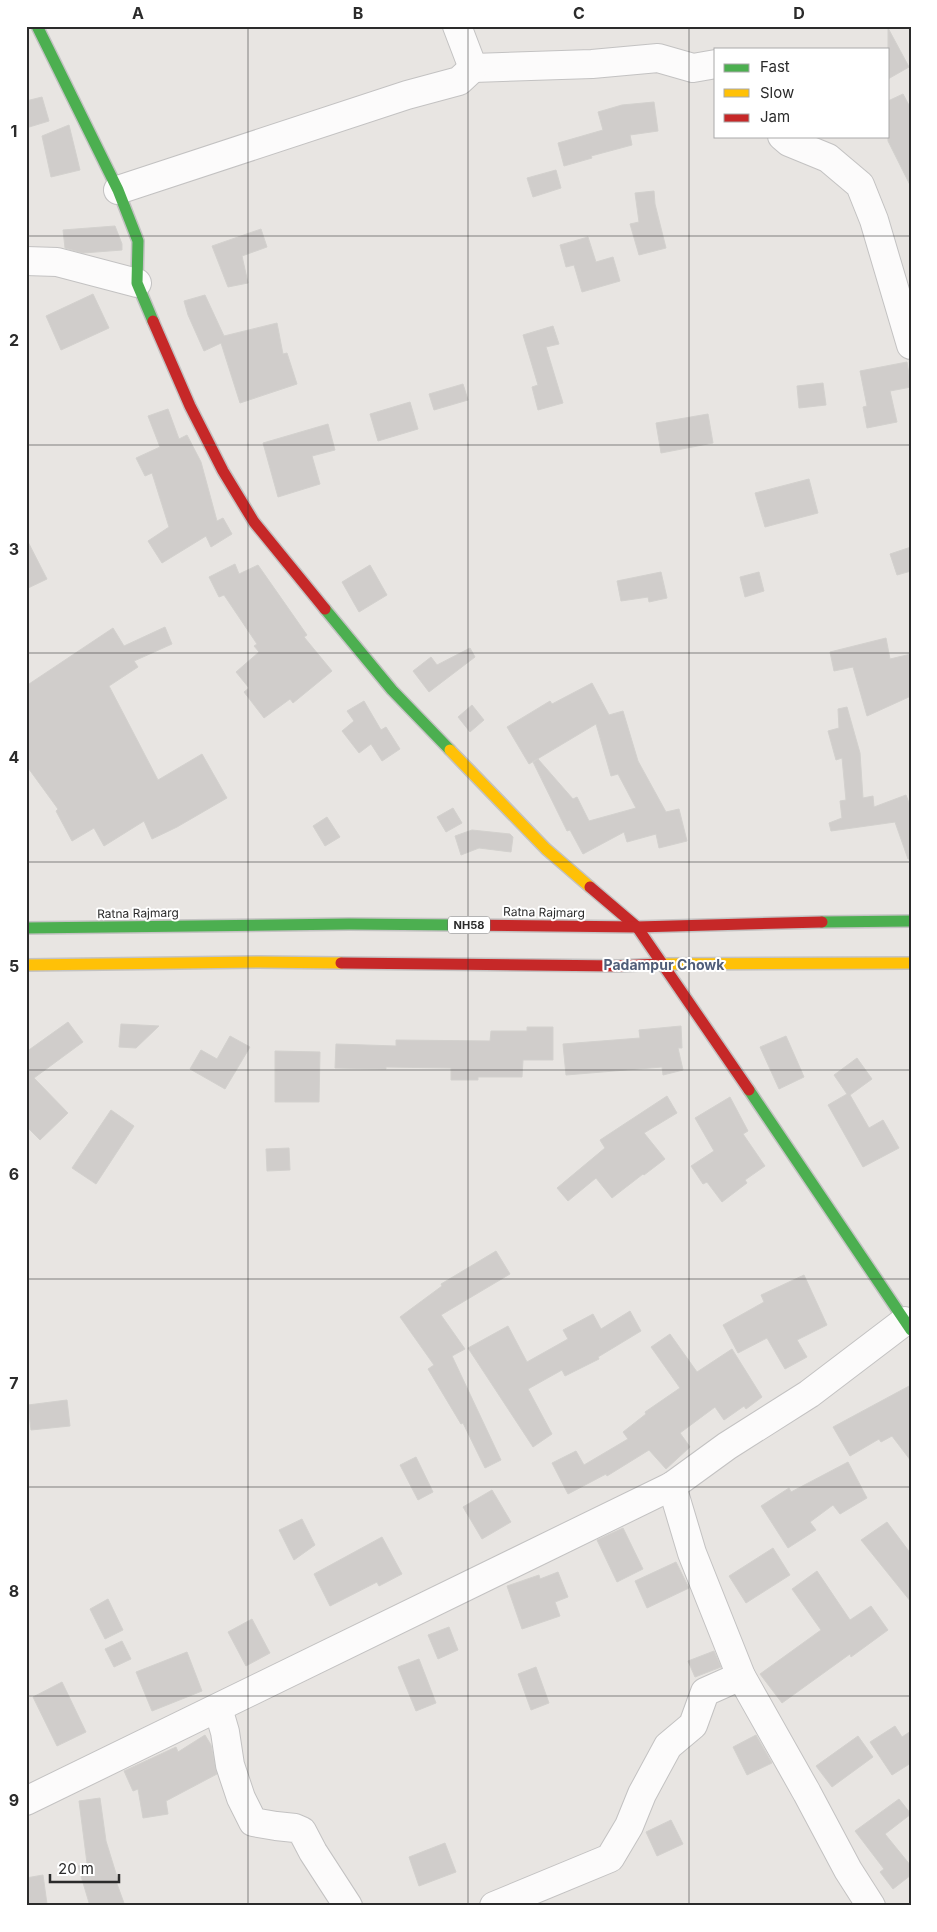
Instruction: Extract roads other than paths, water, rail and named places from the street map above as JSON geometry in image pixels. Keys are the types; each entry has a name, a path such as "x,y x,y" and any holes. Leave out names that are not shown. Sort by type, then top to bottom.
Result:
{"main road":[{"path":"37,26 118,190 138,241 137,284 190,406 223,471 254,522 392,690 546,849 637,927 664,964 908,1326"},
{"name":"Ratna Rajmarg","path":"26,928 349,924 637,927 779,922 911,921"},
{"path":"26,965 259,962 619,966 664,964 911,963"}],"street":[{"path":"457,26 473,68"},
{"path":"118,190 407,95 459,81 473,68 592,64 658,58 693,68 714,64"},
{"path":"784,138 789,142 828,158 860,185 874,220 911,345"},
{"path":"26,261 57,262 137,284"},
{"path":"26,1801 672,1486 727,1446 809,1394 908,1326"},
{"path":"672,1486 692,1553 741,1676 848,1870 871,1906"},
{"path":"494,1906 610,1858 668,1746 693,1725 705,1692 741,1676"},
{"path":"218,1708 225,1732 230,1765 241,1798 253,1822 294,1828 302,1831 313,1852 348,1906"}],"district":[{"name":"Padampur Chowk","path":"664,964"}]}
